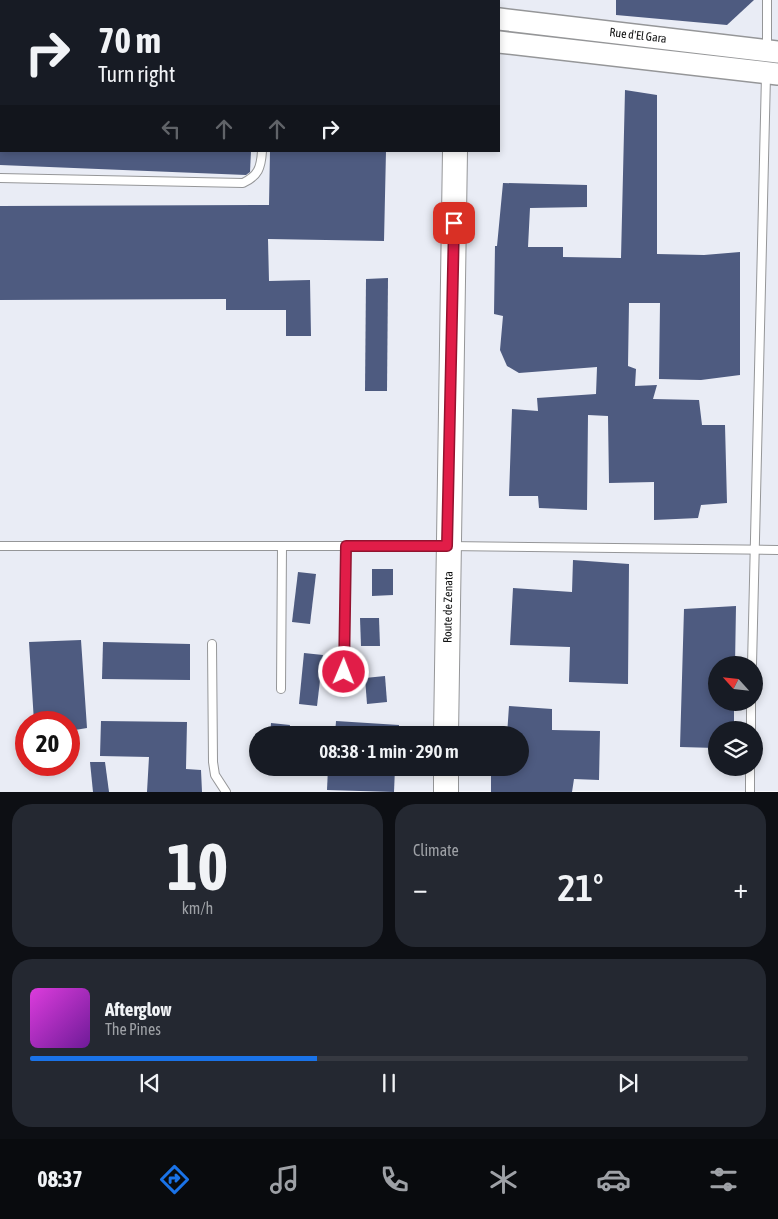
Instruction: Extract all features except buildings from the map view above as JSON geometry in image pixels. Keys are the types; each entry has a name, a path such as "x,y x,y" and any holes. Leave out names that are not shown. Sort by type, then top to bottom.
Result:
{"main road":[{"name":"Route de Zenata","path":"446,726 447,546 455,152"},
{"path":"446,776 446,792"}],"street":[{"name":"Rue d'El Gara","path":"500,19 772,51"},
{"name":"Rue d'El Gara","path":"500,42 772,73"}],"lane":[{"path":"767,0 772,51"},
{"path":"752,656 753,550 772,73"},
{"path":"0,178 243,182 254,177 259,168 262,152"},
{"path":"0,546 447,546 778,550"},
{"path":"280,689 282,546"},
{"path":"344,690 346,546"},
{"path":"212,644 213,762 215,775 226,792"},
{"path":"750,776 750,792"}],"shaded area":[{"path":"500,0 778,0 778,791 0,792 0,152 500,152"}],"route":[{"path":"344,672 346,546 447,546 454,223"}]}
